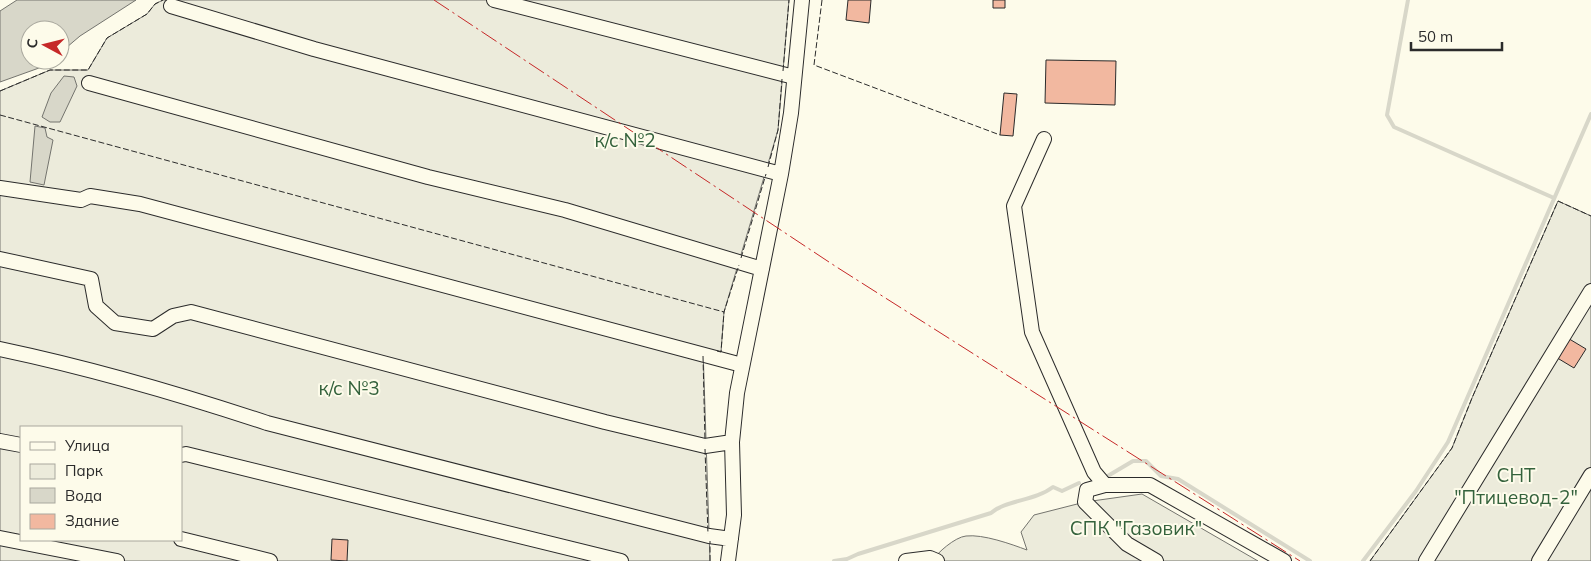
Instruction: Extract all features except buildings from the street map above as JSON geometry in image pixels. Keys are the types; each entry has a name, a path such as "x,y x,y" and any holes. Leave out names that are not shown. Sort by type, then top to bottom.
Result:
{"street":[{"path":"494,0 794,77"},
{"path":"728,561 734,515 732,442 736,393 781,174 791,113 802,0"},
{"path":"171,6 314,49 781,174"},
{"path":"89,83 428,177 565,210 762,269"},
{"path":"1044,139 1014,206 1032,332 1094,472 1105,485"},
{"path":"0,188 81,200 90,196 140,204 742,365"},
{"path":"0,259 91,279 96,306 115,323 153,329 174,316 191,312 705,446 732,442"},
{"path":"1426,561 1591,291"},
{"path":"0,349 56,361 267,423 699,534 731,539"},
{"path":"0,441 20,445"},
{"path":"182,455 186,454 621,561"},
{"path":"1539,561 1591,475"},
{"path":"1156,561 1127,544 1086,502 1088,490 1105,485 1150,484 1284,561"},
{"path":"0,538 118,561"},
{"path":"182,539 270,561"},
{"path":"906,561 930,558 937,561"}],"green space":[{"path":"163,0 789,0 778,130 724,312 721,352 703,348 710,561 0,561 0,91 50,70 88,70 107,38 147,14 155,4"},
{"name":"СНТ \"Птицевод-2\"","path":"1558,201 1591,216 1591,561 1370,561 1452,448"},
{"name":"СПК \"Газовик\"","path":"1142,494 1258,561 932,561 947,546 957,539 966,536 989,538 1027,550 1021,532 1034,515 1085,502"}],"water":[{"path":"17,0 136,0 70,44 70,20 20,20 20,70 33,70 0,82 0,11"},
{"path":"64,76 74,77 77,86 60,122 50,122 42,117 51,93"},
{"path":"35,126 45,128 47,137 53,140 44,185 30,182"}],"waterway":[{"path":"1408,0 1387,115 1394,127 1554,198"},
{"path":"1363,561 1416,491 1448,442 1591,114"},
{"path":"1106,477 1133,461 1146,461 1161,476 1178,479 1310,561"},
{"path":"834,561 847,559 991,513 1004,505 1038,495 1053,487 1062,491 1079,483"}],"fence":[{"path":"0,91 50,70 88,70 107,38 147,14 155,4 163,0"},
{"path":"783,71 789,0"},
{"path":"822,0 814,65 1000,135"},
{"path":"768,167 778,130 782,79"},
{"path":"0,115 724,312 739,265"},
{"path":"741,258 766,174"},
{"path":"1370,561 1452,448 1558,201 1591,216"},
{"path":"717,351 721,352 724,312"},
{"path":"703,356 705,441"},
{"path":"705,449 708,534"},
{"path":"710,541 710,561"}],"power":[{"path":"434,0 835,266 1300,561"}],"park label":[{"name":"к/с №2","path":"625,140"},
{"name":"к/с №3","path":"349,388"}]}
